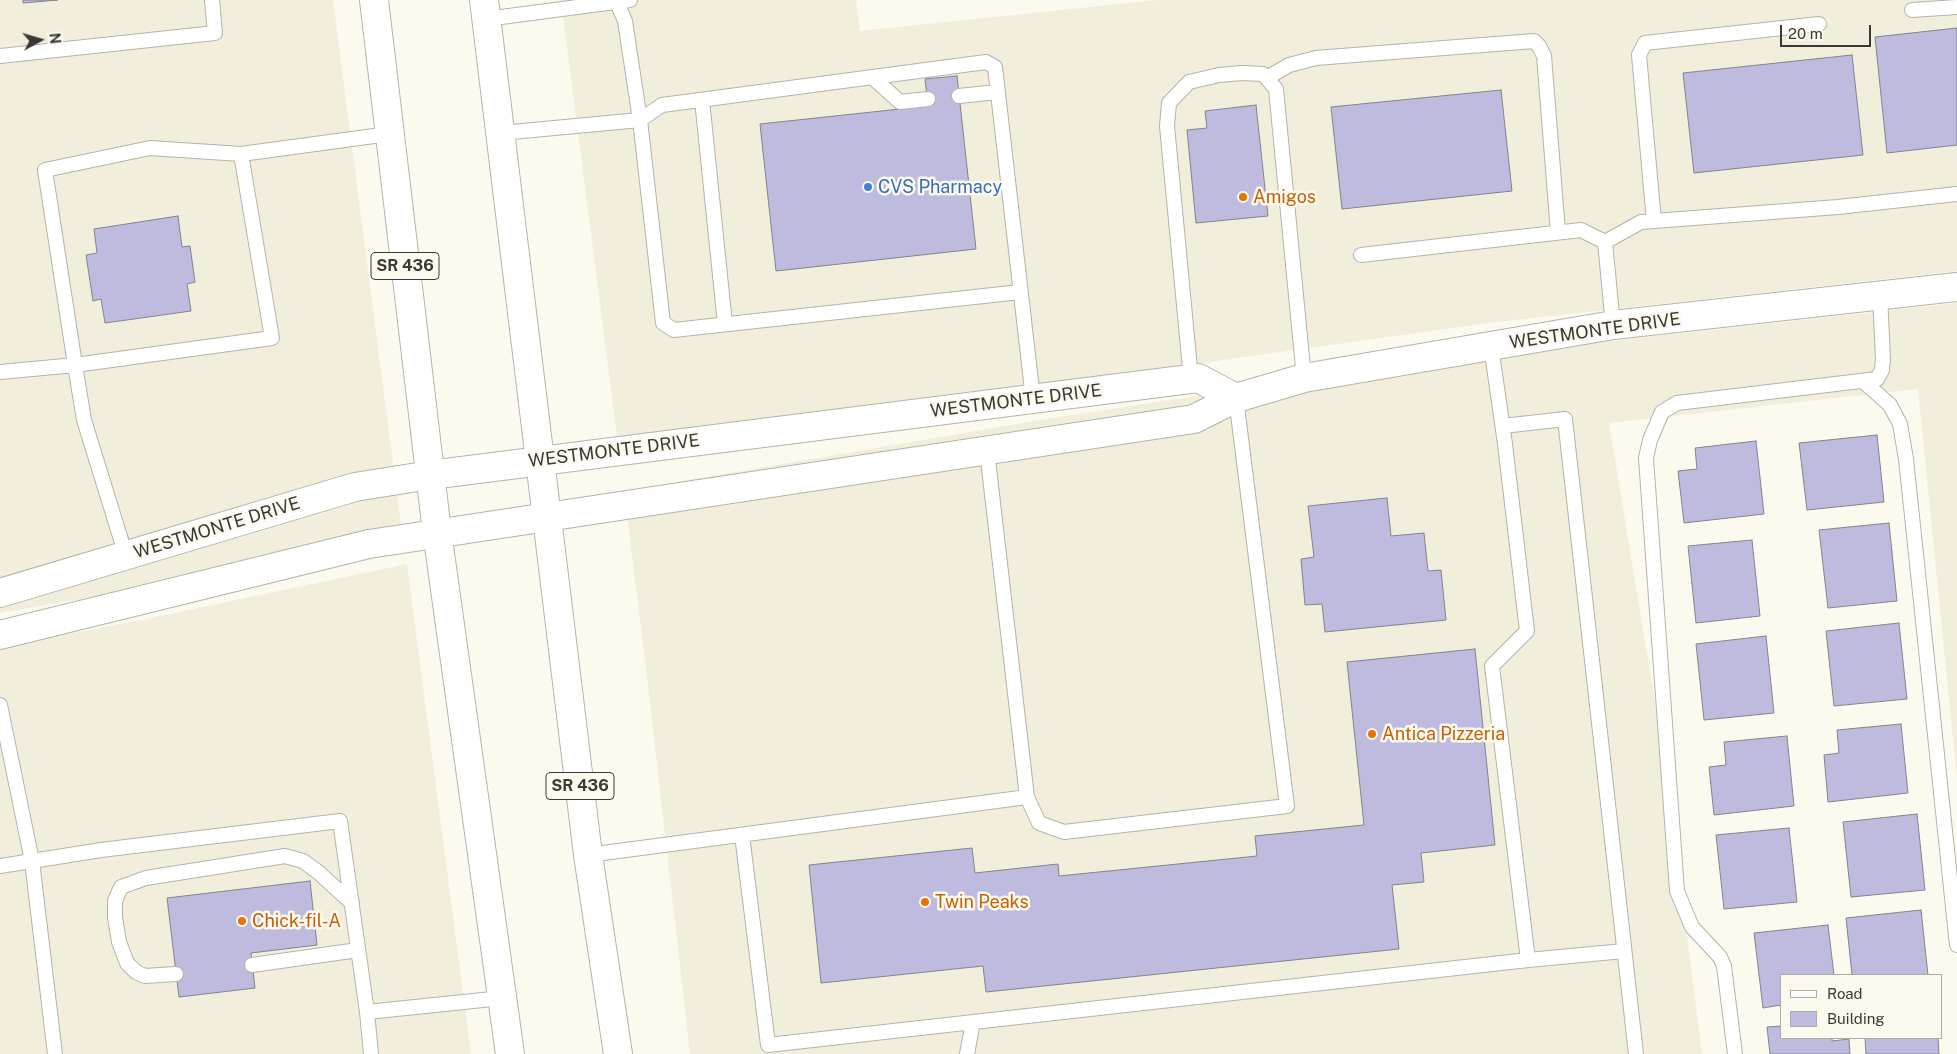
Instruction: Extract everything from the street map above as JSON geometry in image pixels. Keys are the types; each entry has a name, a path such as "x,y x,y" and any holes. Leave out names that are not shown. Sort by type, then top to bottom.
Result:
{"street":[{"name":"SR 436","path":"374,0 437,532 510,1054"},
{"name":"SR 436","path":"485,10 588,855 618,1054"},
{"name":"WESTMONTE DRIVE","path":"0,635 369,544 437,532 1194,419 1236,398 1304,378 1613,326 1957,287"},
{"name":"WESTMONTE DRIVE","path":"0,593 355,488 430,475 1198,378 1236,398"}],"lane":[{"path":"0,56 215,32 212,0"},
{"path":"485,10 621,1 640,120 663,323 674,330 1020,292"},
{"path":"1912,10 1957,7"},
{"path":"1654,221 1640,55 1645,43 1819,24"},
{"path":"1267,78 1289,65 1316,58 1534,41 1544,56 1558,232"},
{"path":"500,133 640,120 662,105 986,62 995,67 1033,399"},
{"path":"1191,379 1167,126 1169,103 1189,82 1219,75 1242,73 1263,74 1276,89 1304,378"},
{"path":"872,77 900,102 928,99"},
{"path":"960,96 997,92"},
{"path":"702,100 725,324"},
{"path":"126,556 84,420 44,170 150,148 241,154 389,134"},
{"path":"0,372 75,365 272,338 241,154"},
{"path":"1606,242 1641,222 1838,207 1957,194"},
{"path":"1361,255 1581,230 1606,242"},
{"path":"1606,242 1613,326"},
{"path":"1735,1054 1724,966 1720,956 1692,927 1677,891 1646,458 1650,440 1662,412 1677,403 1877,379 1882,370 1880,295"},
{"path":"1491,346 1527,631 1492,666 1528,960"},
{"path":"1863,381 1890,405 1900,424 1907,469 1957,945"},
{"path":"987,451 1026,797 1039,823 1064,832 1287,806 1236,398"},
{"path":"1502,426 1565,419 1636,1054"},
{"path":"0,705 32,861 56,1054"},
{"path":"588,855 1026,797"},
{"path":"0,866 101,850 340,822 367,1012 371,1054"},
{"path":"742,835 768,1045 1528,960 1624,951"},
{"path":"176,974 145,976 136,972 127,963 119,942 115,917 115,902 122,887 146,878 285,856 303,861 352,903"},
{"path":"252,965 358,950"},
{"path":"367,1012 502,998"},
{"path":"967,1054 973,1022"}],"shaded area":[{"path":"0,0 333,0 402,533 140,589 0,613"},
{"path":"561,0 856,0 860,31 1157,0 1957,0 1957,271 1488,323 1230,359 620,460"},
{"path":"1957,303 1957,780 1918,389 1609,423 1666,768 1702,1054 690,1054 624,491 1034,421 1234,390 1492,354"},
{"path":"407,564 471,1054 0,1054 0,645 146,619"}],"building":[{"path":"23,0 58,0 23,3"},
{"path":"1957,28 1957,145 1887,153 1875,37"},
{"path":"1852,55 1863,155 1694,173 1683,73"},
{"name":"CVS Pharmacy","path":"957,76 976,249 776,271 760,124 928,106 925,79"},
{"path":"1501,90 1512,191 1342,209 1331,107"},
{"path":"1256,105 1268,216 1196,223 1187,130 1207,128 1205,111"},
{"path":"178,216 182,247 190,246 195,282 187,284 191,311 105,323 101,299 93,301 86,255 97,253 94,229"},
{"path":"1877,435 1884,502 1807,510 1799,443"},
{"path":"1756,441 1764,514 1684,523 1678,471 1697,469 1695,448"},
{"path":"1387,498 1391,536 1424,533 1428,571 1441,570 1446,620 1325,632 1322,604 1305,605 1301,559 1314,557 1308,506"},
{"path":"1889,523 1897,601 1828,608 1819,530"},
{"path":"1752,540 1760,616 1696,623 1688,546"},
{"path":"1899,623 1907,699 1834,706 1826,631"},
{"path":"1766,636 1774,713 1704,720 1696,644"},
{"path":"1475,649 1495,845 1421,853 1424,882 1392,885 1399,949 986,992 983,966 821,983 809,865 972,848 975,873 1058,864 1059,876 1257,856 1255,836 1364,825 1347,662"},
{"path":"1901,724 1908,793 1828,802 1824,755 1839,753 1837,730"},
{"path":"1787,736 1794,806 1714,815 1709,767 1726,765 1724,742"},
{"path":"1917,814 1925,890 1851,897 1843,822"},
{"path":"1789,828 1797,902 1724,909 1716,835"},
{"name":"Chick-fil-A","path":"310,881 317,945 251,953 255,988 179,997 167,898"},
{"path":"1921,910 1928,974 1852,974 1846,918"},
{"path":"1828,925 1834,974 1780,974 1780,1005 1763,1008 1754,933"},
{"path":"1780,1026 1780,1039 1832,1039 1832,1041 1849,1039 1850,1054 1770,1054 1767,1027"},
{"path":"1865,1039 1938,1039 1939,1054 1866,1054"}],"place":[{"name":"CVS Pharmacy","path":"868,187"},
{"name":"Amigos","path":"1243,197"},
{"name":"Antica Pizzeria","path":"1372,734"},
{"name":"Twin Peaks","path":"925,902"},
{"name":"Chick-fil-A","path":"242,921"}]}
